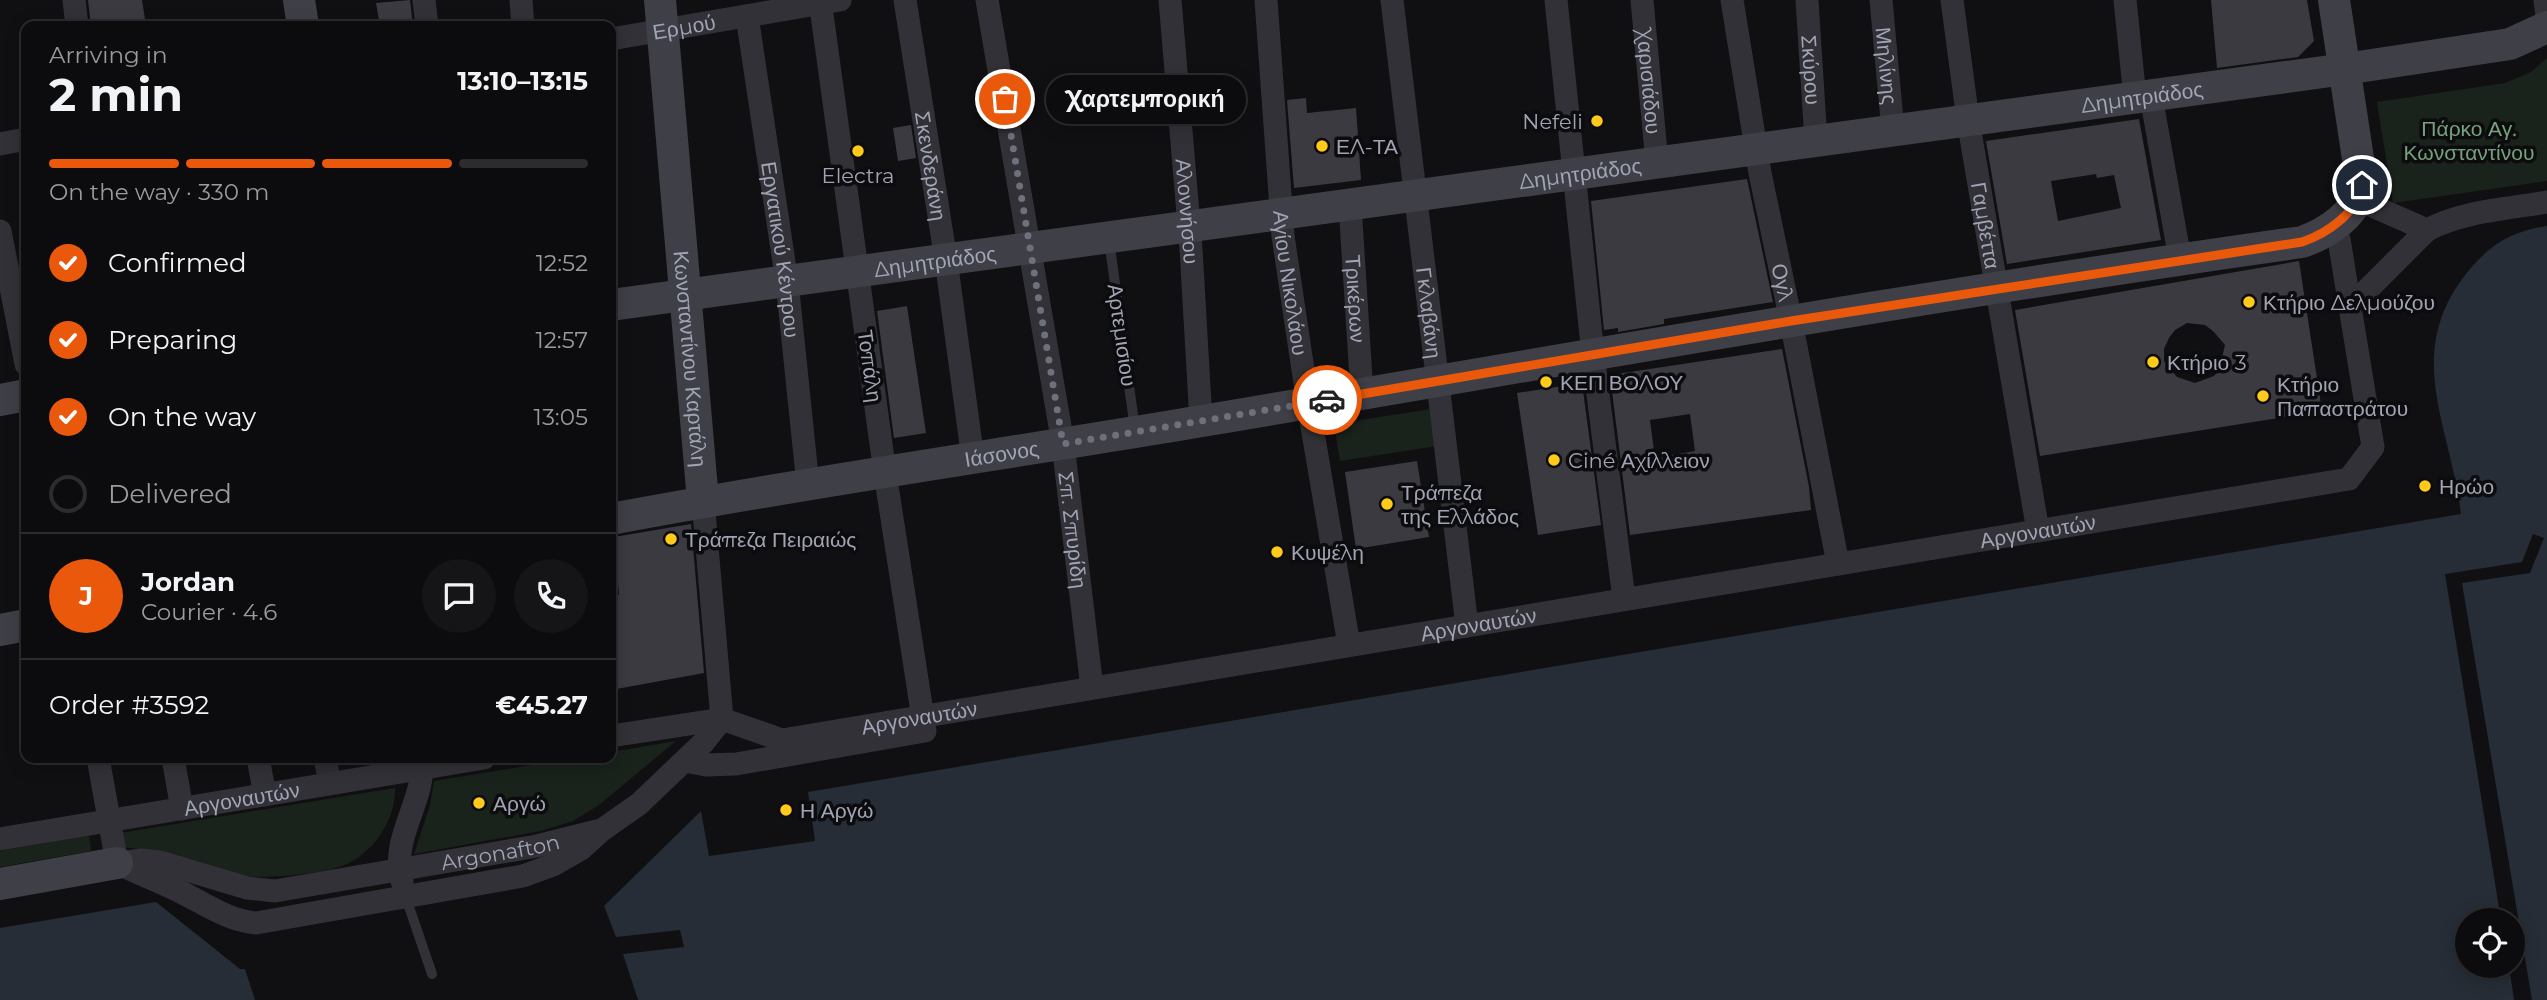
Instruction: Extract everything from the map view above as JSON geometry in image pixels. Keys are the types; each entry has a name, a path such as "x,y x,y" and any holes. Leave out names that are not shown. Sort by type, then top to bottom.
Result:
{"main road":[{"path":"299,0 302,21"},
{"path":"2334,0 2366,195"},
{"name":"Κωνσταντίνου Καρτάλη","path":"661,15 703,502"},
{"name":"Δημητριάδος","path":"616,304 2345,69 2498,47 2547,27"},
{"name":"Ιάσονος","path":"616,518 1791,321 2310,239 2331,227 2359,198 2366,195"},
{"path":"0,400 21,396"},
{"path":"0,630 21,626"},
{"path":"0,884 117,863"}],"street":[{"path":"74,0 76,21"},
{"path":"424,0 426,21"},
{"path":"521,0 523,21"},
{"name":"Σκενδεράνη","path":"905,0 946,260 973,458"},
{"name":"Σπ. Σπυρίδη","path":"987,0 1063,444 1092,688"},
{"name":"Αλοννήσου","path":"1170,0 1189,227 1201,422"},
{"name":"Αγίου Νικολάου","path":"1266,0 1281,214 1308,403 1349,646"},
{"name":"Γκλαβάνη","path":"1392,0 1467,626"},
{"path":"1556,0 1593,355 1624,600"},
{"name":"Χαρισιάδου","path":"1642,0 1657,163"},
{"name":"Ογλ","path":"1732,0 1756,149 1838,564"},
{"name":"Σκύρου","path":"1807,0 1816,141"},
{"name":"Μηλίνης","path":"1881,0 1893,131"},
{"name":"Γαμβέττα","path":"1952,0 1968,121 2038,531"},
{"path":"2125,0 2143,97 2180,259"},
{"path":"2544,0 2547,16"},
{"name":"Ερμού","path":"616,37 661,15 747,16 827,1"},
{"name":"Τοπάλη","path":"827,1 857,272 924,723"},
{"name":"Εργατικού Κέντρου","path":"747,16 787,282 808,485"},
{"path":"0,144 21,140"},
{"path":"2366,195 2427,230"},
{"path":"2350,307 2427,230 2441,222 2547,202"},
{"name":"Τρικέρων","path":"1350,205 1362,394"},
{"path":"0,231 21,338"},
{"path":"2339,239 2350,307"},
{"name":"Αργοναυτών","path":"685,761 706,765 736,764 1092,688 2349,479 2373,447 2350,307"},
{"name":"Κωνσταντίνου Καρτάλη","path":"703,502 722,719"},
{"path":"99,763 117,863 154,879 223,916 256,923 406,898 523,876 540,870 580,849 639,804 685,761 722,719"},
{"name":"Αργοναυτών","path":"616,735 722,719 782,740 924,723"},
{"path":"174,763 182,808"},
{"path":"259,763 265,795"},
{"path":"406,898 398,869 400,845 419,794 422,763"},
{"name":"Αργοναυτών","path":"0,839 265,795 422,763"},
{"name":"Argonafton","path":"117,863 141,860 160,862 247,888 275,891 537,846 602,830"}],"lane":[{"name":"Αρτεμισίου","path":"1109,238 1136,432"},
{"path":"406,898 432,974"}],"green space":[{"name":"Πάρκο Αγ. Κωνσταντίνου","path":"2547,58 2547,181 2393,203 2377,102 2505,83 2531,72"},
{"path":"1432,409 1437,446 1340,461 1334,424"},
{"path":"676,741 599,805 573,821 541,831 414,854 430,805 434,781 544,763 616,763 616,751"},
{"path":"395,788 392,810 376,841 349,863 327,870 281,876 243,876 152,852 122,847 120,833"},
{"path":"89,835 91,851 0,867 0,851"}],"shaded area":[{"path":"2547,226 2547,1000 638,1000 604,906 701,811 709,856 815,841 808,792 2461,514 2435,388 2434,359 2438,329 2449,300 2470,269 2495,245 2524,231"},
{"path":"156,902 240,969 245,969 255,1000 0,1000 0,928"}],"pier":[{"path":"2533,534 2544,538 2530,573 2462,583 2517,908 2499,908 2445,574 2522,562"},
{"path":"604,906 616,937 680,930 684,947 623,954 638,1000 635,1000 601,907"},
{"path":"2525,958 2532,1000 2514,1000 2511,978 2525,978"}],"building":[{"path":"88,0 142,0 145,21 90,21"},
{"path":"410,0 412,21 379,21 376,3"},
{"path":"2211,0 2307,0 2314,41 2298,57 2217,68"},
{"name":"ΕΛ-ΤΑ","path":"1306,98 1307,113 1356,108 1361,180 1294,188 1287,100"},
{"path":"2139,119 2161,240 2007,264 1986,141","holes":["2096,174 2097,178 2114,175 2121,208 2058,221 2051,181"]},
{"path":"911,125 916,158 898,161 893,128"},
{"path":"1747,179 1773,302 1664,319 1664,324 1618,332 1618,328 1604,330 1591,201"},
{"path":"2299,261 2322,411 2040,456 2015,310","holes":["2187,323 2205,325 2225,345 2219,370 2214,376 2195,383 2177,377 2164,361 2164,349 2169,338 2175,330"]},
{"path":"907,306 926,433 894,438 877,311"},
{"path":"1782,349 1809,487 1811,510 1630,535 1610,375","holes":["1690,414 1695,451 1655,458 1650,420"]},
{"name":"Ciné Αχίλλειον","path":"1582,383 1601,525 1538,535 1517,393"},
{"name":"Τράπεζα της Ελλάδος","path":"1417,461 1429,537 1356,549 1345,472"},
{"path":"691,524 704,673 616,689 616,595 619,595 616,537"}],"tunnel":[{"path":"326,763 330,784"}],"way so far":[{"path":"1005,99 1063,444 1327,400"}],"place":[{"name":"Χαρτεμπορική","path":"1005,99"},
{"name":"Nefeli","path":"1597,121"},
{"name":"ΕΛ-ΤΑ","path":"1322,146"},
{"name":"Electra","path":"858,151"},
{"name":"Κτήριο Δελμούζου","path":"2249,302"},
{"name":"Κτήριο 3","path":"2153,362"},
{"name":"ΚΕΠ ΒΟΛΟΥ","path":"1546,382"},
{"name":"Κτήριο Παπαστράτου","path":"2263,396"},
{"name":"Ciné Αχίλλειον","path":"1554,460"},
{"name":"Ηρώο","path":"2425,486"},
{"name":"Τράπεζα της Ελλάδος","path":"1387,504"},
{"name":"Τράπεζα Πειραιώς","path":"671,539"},
{"name":"Κυψέλη","path":"1277,552"},
{"name":"Αργώ","path":"479,803"},
{"name":"Η Αργώ","path":"786,810"}],"route":[{"path":"1327,400 1791,321 2302,242 2317,236 2342,218 2359,198 2362,185"}]}
